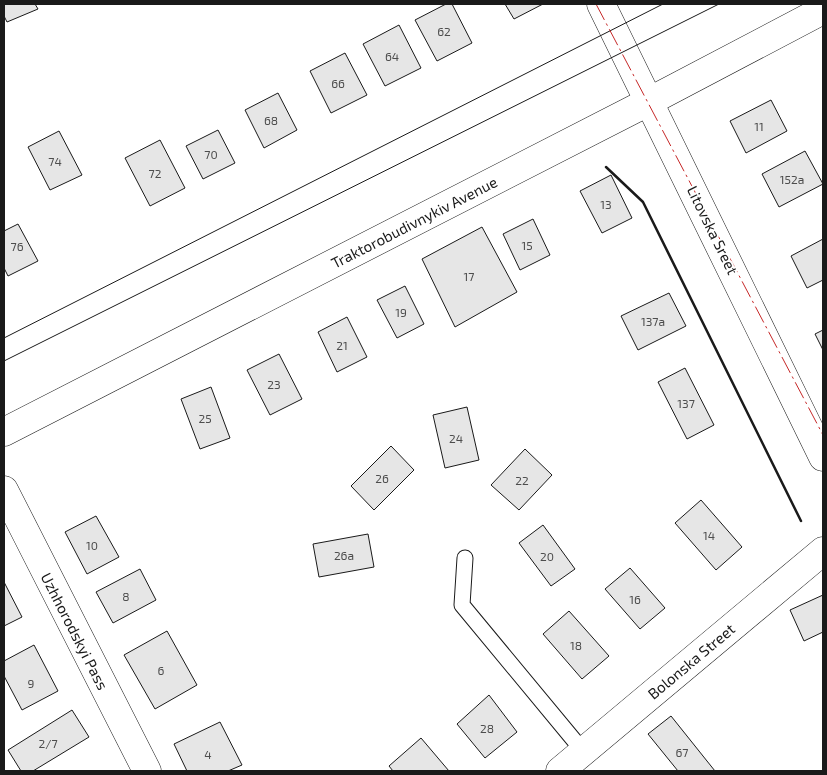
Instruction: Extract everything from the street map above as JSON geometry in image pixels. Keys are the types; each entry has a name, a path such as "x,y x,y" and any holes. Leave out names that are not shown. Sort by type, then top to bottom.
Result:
{"street":[{"name":"Litovska Sreet","path":"601,4 823,457"},
{"name":"Traktorobudivnykiv Avenue","path":"4,432 650,102 823,10"},
{"name":"Uzhhorodskyi Pass","path":"4,490 147,771"},
{"name":"Bolonska Street","path":"560,771 823,551"}],"lane":[{"path":"465,558 462,605 583,751"}],"building":[{"path":"4,4 35,4 38,9 7,22 4,16"},
{"path":"446,4 452,4 472,43 437,61 415,20"},
{"path":"505,4 543,4 514,19"},
{"path":"399,25 421,68 385,86 363,44"},
{"path":"345,53 367,95 331,113 310,71"},
{"path":"278,93 297,130 264,148 245,110"},
{"path":"771,100 787,131 746,153 730,121"},
{"path":"218,130 235,163 203,179 186,146"},
{"path":"59,131 82,175 50,190 28,147"},
{"path":"160,140 185,188 150,206 125,158"},
{"path":"805,151 823,184 779,207 762,174"},
{"path":"611,175 632,218 602,233 580,191"},
{"path":"533,219 550,255 520,270 503,234"},
{"path":"18,224 38,261 8,276 4,268 4,231"},
{"path":"482,227 517,292 455,327 422,259"},
{"path":"823,239 823,280 807,288 791,256"},
{"path":"405,286 424,324 397,338 377,300"},
{"path":"669,293 686,326 638,350 621,316"},
{"path":"347,317 367,357 337,372 318,332"},
{"path":"823,330 823,350 815,334"},
{"path":"279,354 302,399 270,415 247,370"},
{"path":"685,368 714,425 687,439 658,382"},
{"path":"211,387 230,438 200,449 181,399"},
{"path":"467,407 479,460 445,468 433,415"},
{"path":"391,446 414,470 374,510 351,486"},
{"path":"525,449 552,475 519,510 491,485"},
{"path":"701,500 742,547 716,570 675,523"},
{"path":"96,516 119,557 87,574 65,532"},
{"path":"543,525 575,569 551,586 519,543"},
{"path":"368,534 374,567 319,577 313,544"},
{"path":"630,568 665,608 640,629 605,589"},
{"path":"140,569 156,600 113,623 96,592"},
{"path":"4,582 22,617 4,626"},
{"path":"823,595 823,632 804,641 790,610"},
{"path":"569,611 609,656 582,679 543,634"},
{"path":"167,631 197,685 155,709 124,655"},
{"path":"34,645 58,691 22,710 4,676 4,661"},
{"path":"489,695 517,732 485,758 457,724"},
{"path":"72,710 89,737 33,771 21,771 8,750"},
{"path":"671,716 715,771 678,771 648,734"},
{"path":"220,722 242,765 228,771 187,771 174,744"},
{"path":"421,738 449,771 393,771 389,766"}],"tram line":[{"path":"4,338 663,4"},
{"path":"4,361 719,4"}],"wall":[{"path":"606,167 643,202 801,521"}],"power":[{"path":"596,4 823,435"}]}
